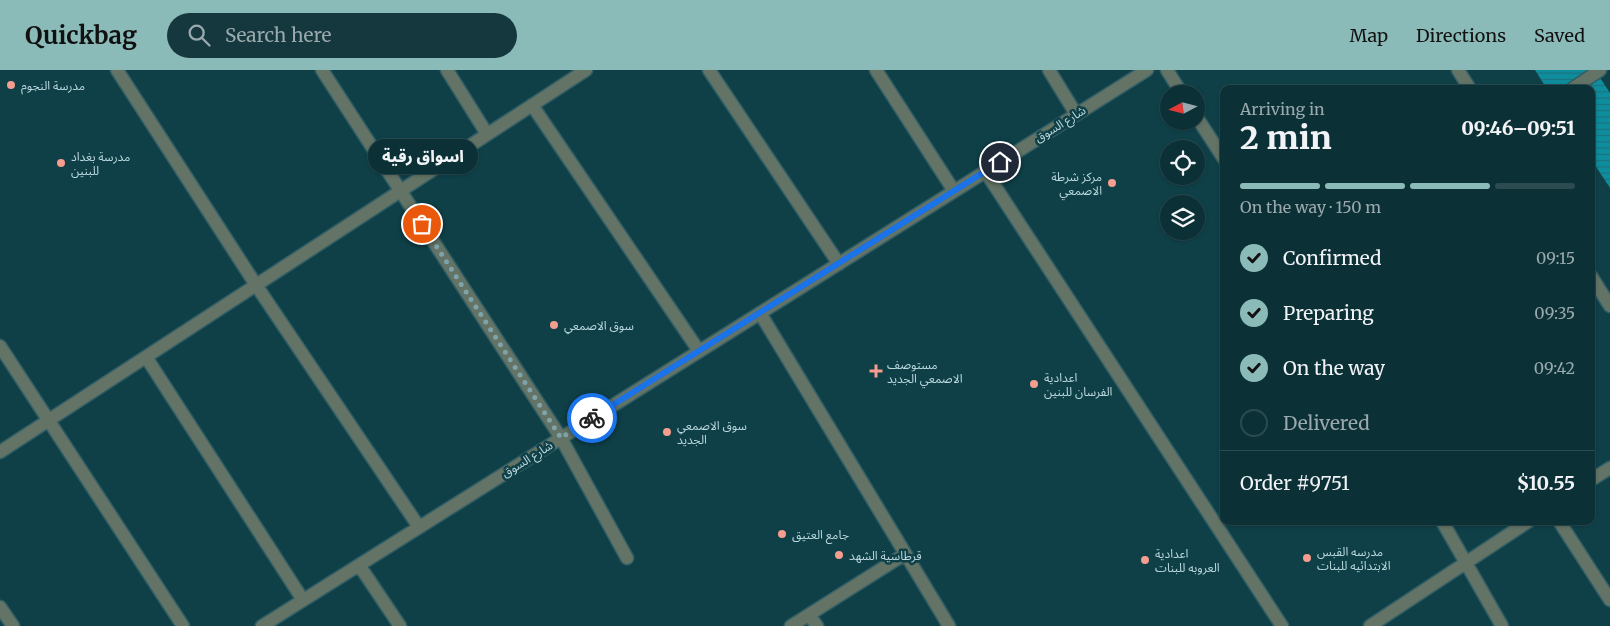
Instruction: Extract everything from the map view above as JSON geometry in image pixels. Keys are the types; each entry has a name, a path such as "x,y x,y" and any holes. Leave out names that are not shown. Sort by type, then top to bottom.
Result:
{"street":[{"path":"117,70 256,285 419,527"},
{"path":"322,70 561,438 627,558"},
{"path":"447,70 487,134"},
{"path":"0,452 586,70"},
{"path":"709,70 839,264"},
{"path":"876,70 954,191"},
{"path":"1049,70 1076,114"},
{"name":"شارع السوق","path":"265,625 1147,70"},
{"path":"1167,70 1176,85"},
{"path":"1458,70 1467,85"},
{"path":"1578,85 1600,70"},
{"path":"532,105 699,351"},
{"path":"1205,130 1220,153"},
{"path":"985,171 1282,626"},
{"path":"1595,282 1610,306"},
{"path":"760,313 949,626"},
{"path":"0,346 183,626"},
{"path":"146,357 303,600"},
{"path":"1595,477 1610,468"},
{"path":"1444,525 1502,626"},
{"path":"1370,626 1523,525"},
{"path":"1562,525 1610,600"},
{"path":"791,626 905,554"},
{"path":"360,565 400,626"},
{"path":"0,606 12,626"},
{"path":"809,615 817,626"}],"water":[{"path":"1535,70 1595,70 1610,93 1610,188 1595,165 1595,85 1544,85"}],"way so far":[{"path":"422,224 561,438 592,418"}],"place":[{"name":"مدرسة النجوم","path":"11,85"},
{"name":"مدرسة بغداد للبنين","path":"61,163"},
{"name":"مركز شرطة الاصمعي","path":"1112,183"},
{"name":"اسواق رقية","path":"422,224"},
{"name":"سوق الاصمعي","path":"554,325"},
{"name":"مستوصف الاصمعي الجديد","path":"876,371"},
{"name":"اعدادية الفرسان للبنين","path":"1034,384"},
{"name":"سوق الاصمعي الجديد","path":"667,432"},
{"name":"جامع العتيق","path":"782,534"},
{"name":"قرطاسية الشهد","path":"839,555"},
{"name":"مدرسه القبس الابتدائيه للبنات","path":"1307,558"},
{"name":"اعدادية العروبه للبنات","path":"1145,560"}],"route":[{"path":"592,418 1000,162"}]}
